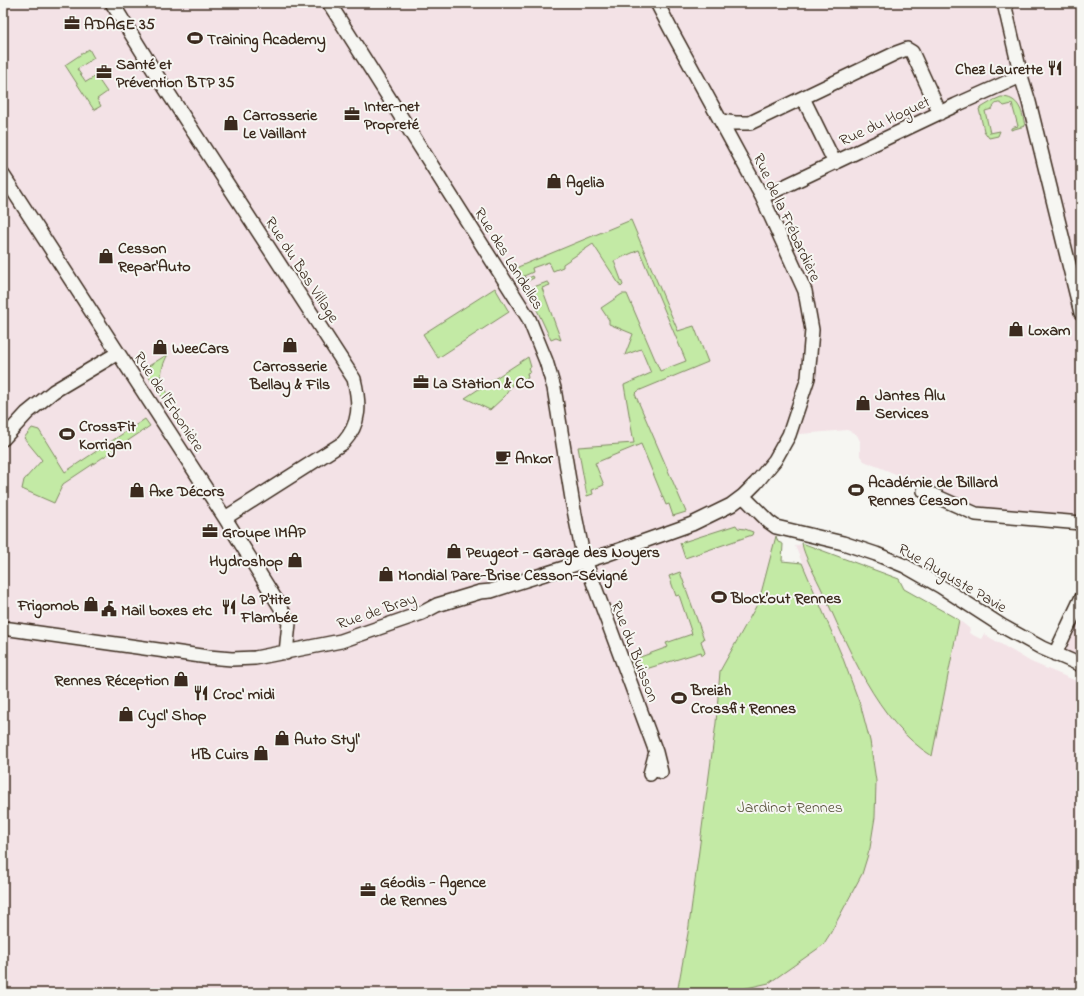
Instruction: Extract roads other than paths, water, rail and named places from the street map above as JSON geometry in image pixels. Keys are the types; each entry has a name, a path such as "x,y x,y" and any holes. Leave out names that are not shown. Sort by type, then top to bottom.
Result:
{"street":[{"name":"Rue du Bas Village","path":"112,3 156,74 354,379 358,394 358,412 350,435 343,443 225,518"},
{"name":"Rue des Landelles","path":"330,3 529,319 546,361 554,388 573,505 585,561"},
{"name":"Rue de la Frébardière","path":"657,3 762,197 805,291 812,330 808,378 790,434 775,460 766,472 743,496"},
{"path":"1004,3 1081,313"},
{"path":"721,121 750,123 907,49 912,52 940,113"},
{"name":"Rue du Hoguet","path":"762,197 1021,76"},
{"path":"803,98 835,163"},
{"name":"Rue de l'Erbonière","path":"3,175 225,518 289,623 286,653"},
{"path":"3,439 27,413 54,391 118,353"},
{"path":"924,490 976,514 1081,523"},
{"name":"Rue de Bray","path":"3,628 208,657 232,659 255,658 286,653 341,641 422,613 437,605 480,592 491,591 585,561 692,524 719,512 743,496"},
{"name":"Rue Auguste Pavie","path":"743,496 776,527 843,543 876,554 904,566 940,586 1002,626 1042,648 1081,665"},
{"name":"Rue du Buisson","path":"585,561 656,752 656,773"},
{"path":"1055,654 1081,599"}],"place":[{"name":"ADAGE 35","path":"72,23"},
{"name":"Training Academy","path":"195,38"},
{"name":"Chez Laurette","path":"1055,68"},
{"name":"Santé et Prévention BTP 35","path":"104,72"},
{"name":"Inter-net Propreté","path":"352,114"},
{"name":"Carrosserie Le Vaillant","path":"231,123"},
{"name":"Agelia","path":"554,181"},
{"name":"Cesson Repar'Auto","path":"106,256"},
{"name":"Loxam","path":"1016,329"},
{"name":"Carrosserie Bellay & Fils","path":"290,345"},
{"name":"WeeCars","path":"160,347"},
{"name":"La Station & CO","path":"421,382"},
{"name":"Jantes Alu Services","path":"863,403"},
{"name":"CrossFit Korrigan","path":"67,434"},
{"name":"Ankor","path":"503,457"},
{"name":"Axe Décors","path":"137,490"},
{"name":"Académie de Billard Rennes Cesson","path":"856,490"},
{"name":"Groupe IMAP","path":"210,531"},
{"name":"Peugeot - Garage des Noyers","path":"454,551"},
{"name":"Hydroshop","path":"295,560"},
{"name":"Mondial Pare-Brise Cesson-Sévigné","path":"386,574"},
{"name":"Block’out Rennes","path":"719,597"},
{"name":"Frigomob","path":"91,604"},
{"name":"La P'tite Flambée","path":"229,607"},
{"name":"Mail boxes etc","path":"109,609"},
{"name":"Rennes Réception","path":"181,679"},
{"name":"Croc' midi","path":"201,693"},
{"name":"Breizh Crossfit Rennes","path":"679,698"},
{"name":"Cycl' Shop","path":"126,714"},
{"name":"Auto Styl'","path":"282,738"},
{"name":"HB Cuirs","path":"261,753"},
{"name":"Géodis - Agence de Rennes","path":"368,890"}],"park label":[{"name":"Jardinot Rennes","path":"790,806"}]}
